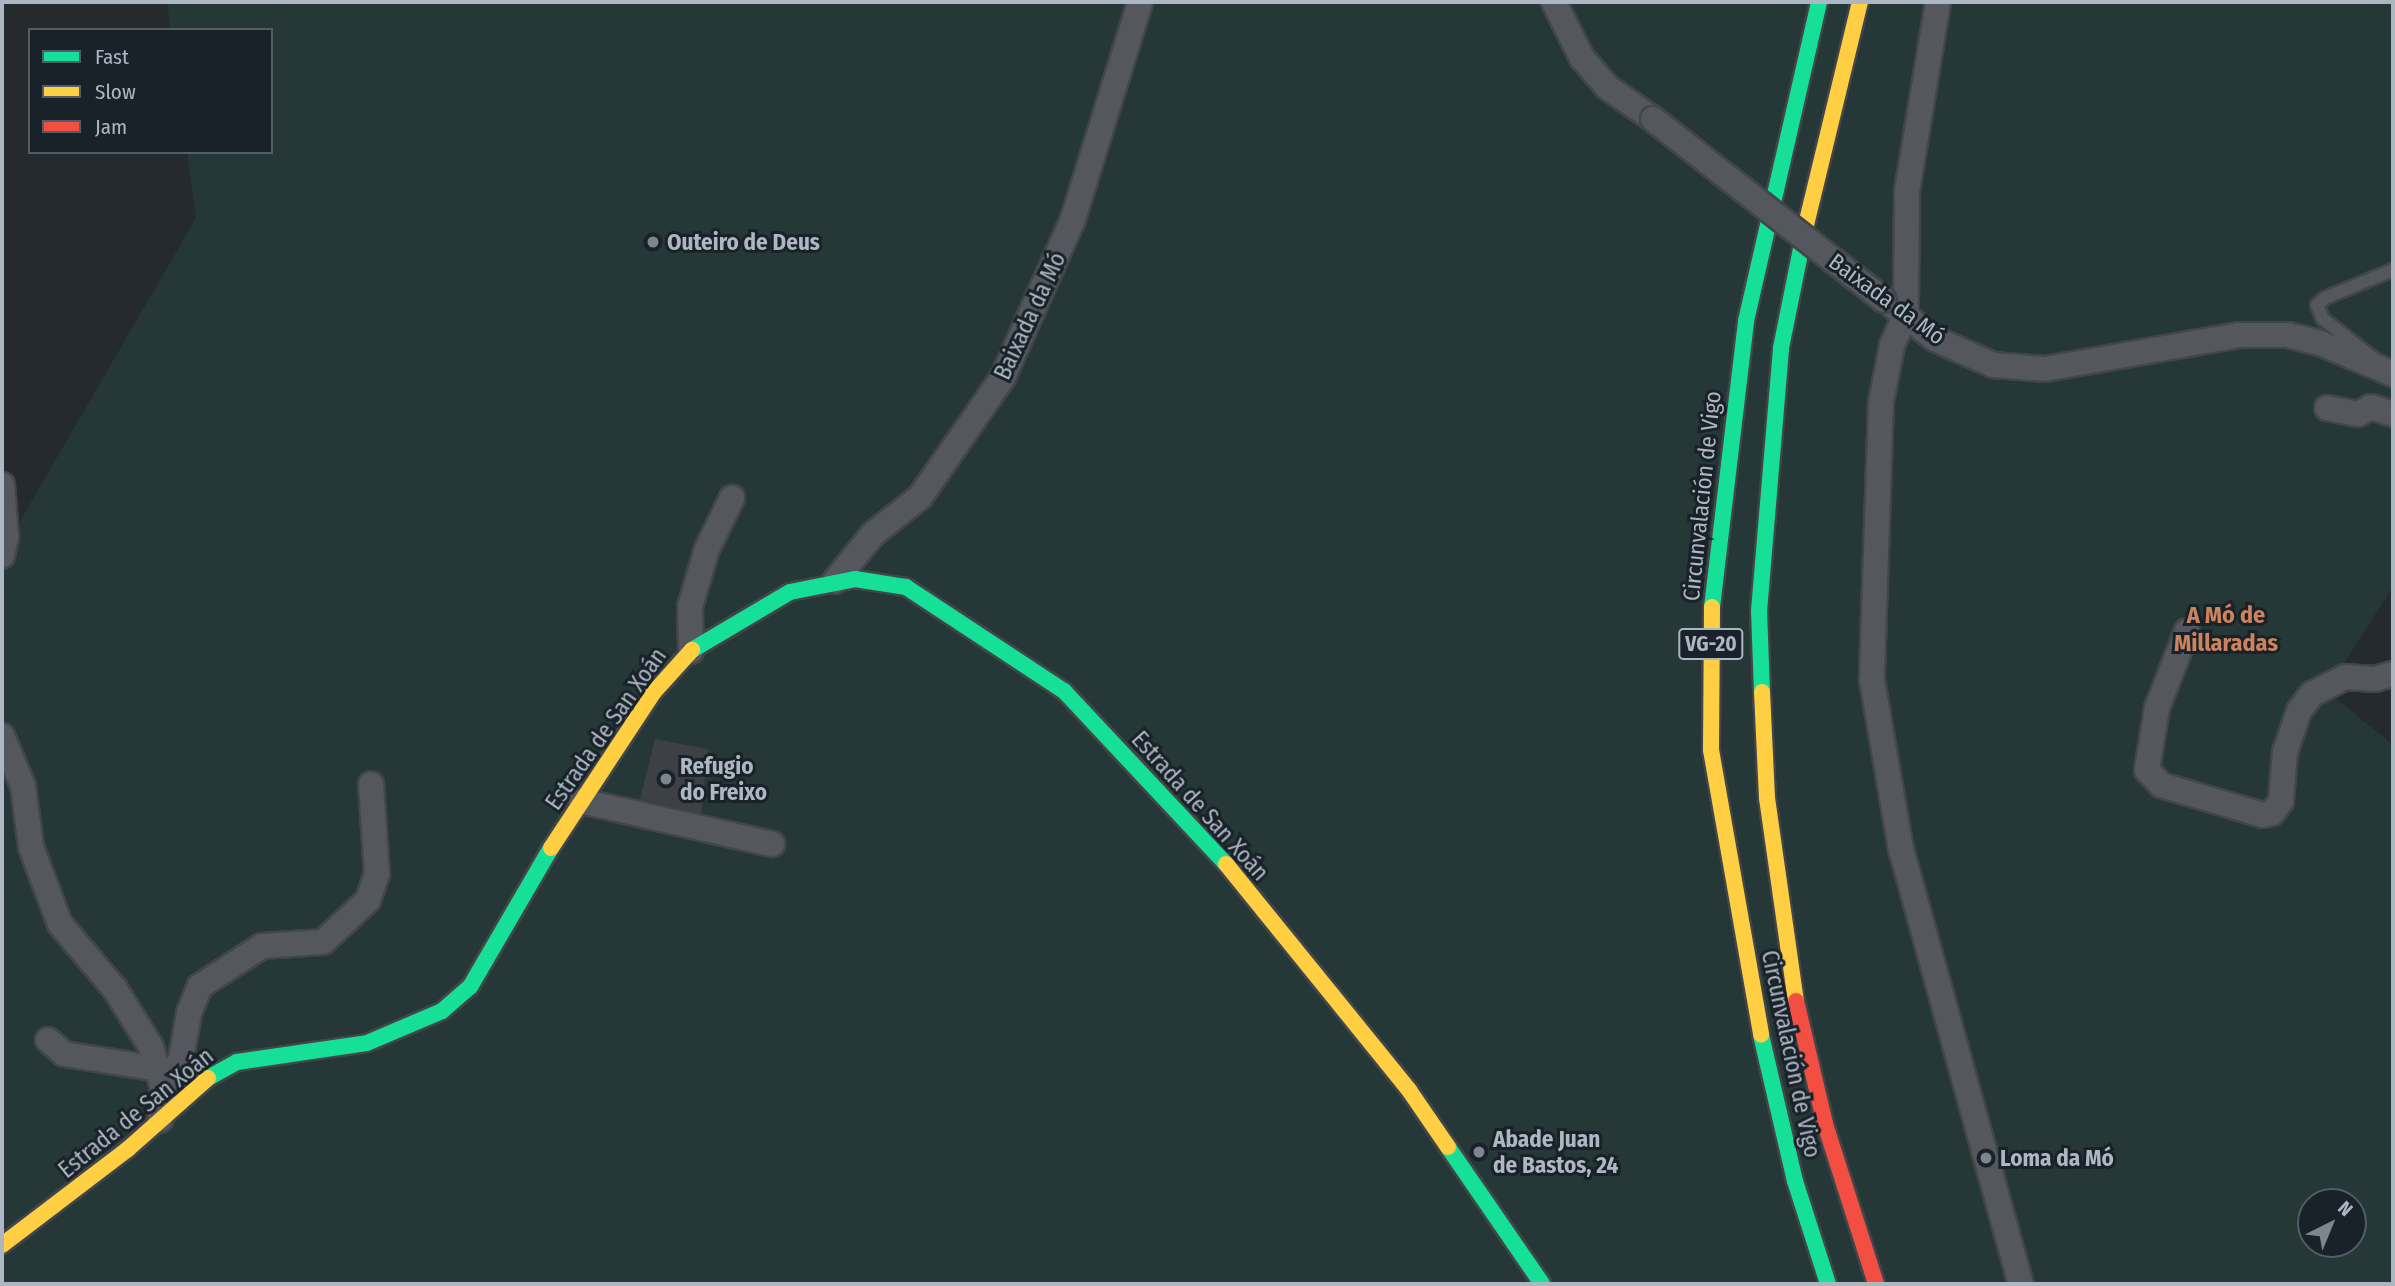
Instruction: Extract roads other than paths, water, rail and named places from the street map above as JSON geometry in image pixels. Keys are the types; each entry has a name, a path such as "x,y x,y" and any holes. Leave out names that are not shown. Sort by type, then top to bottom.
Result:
{"main road":[{"name":"Circunvalación de Vigo","path":"1819,2 1746,321 1712,578 1711,751 1755,1011 1795,1181 1828,1284"},
{"name":"Circunvalación de Vigo","path":"1860,2 1795,270 1782,348 1759,611 1767,798 1778,897 1825,1124 1876,1284"},
{"name":"Estrada de San Xoán","path":"2,1245 210,1077 237,1062 368,1043 442,1011 470,987 491,956 537,869 581,801 654,692 691,651 729,621 790,592 855,579 906,587 971,626 1064,691 1211,845 1409,1090 1542,1284"}],"street":[{"name":"Baixada da Mó","path":"835,581 873,534 920,497 1003,377 1073,219 1140,2"},
{"name":"Baixada da Mó","path":"1554,2 1582,58 1599,78 1935,339 1993,365 2045,369 2239,335 2288,335 2388,371"},
{"path":"1938,2 1907,192 1906,314 1892,346 1881,402 1872,680 1904,861 2021,1284"},
{"path":"2327,408 2358,415 2371,407 2393,414"},
{"path":"2,485 6,537 2,556"},
{"path":"691,651 690,607 707,549 732,498"},
{"path":"2188,631 2157,708 2147,770 2161,785 2263,815 2272,813 2281,802 2285,752 2299,711 2312,694 2345,677 2375,679 2393,674"},
{"path":"2,736 23,786 31,847 60,924 134,1016 161,1079 160,1120"},
{"path":"161,1079 181,1059 189,1013 200,986 262,946 323,942 368,900 377,874 371,785"},
{"path":"581,801 772,844"},
{"path":"48,1040 64,1054 161,1079"}],"lane":[{"path":"2388,371 2323,319 2317,305 2393,270"}],"place":[{"name":"Outeiro de Deus","path":"653,242"},
{"name":"Refugio do Freixo","path":"666,779"},
{"name":"Abade Juan de Bastos, 24","path":"1479,1152"},
{"name":"Loma da Mó","path":"1986,1158"}],"district":[{"name":"A Mó de Millaradas","path":"2226,630"}]}
